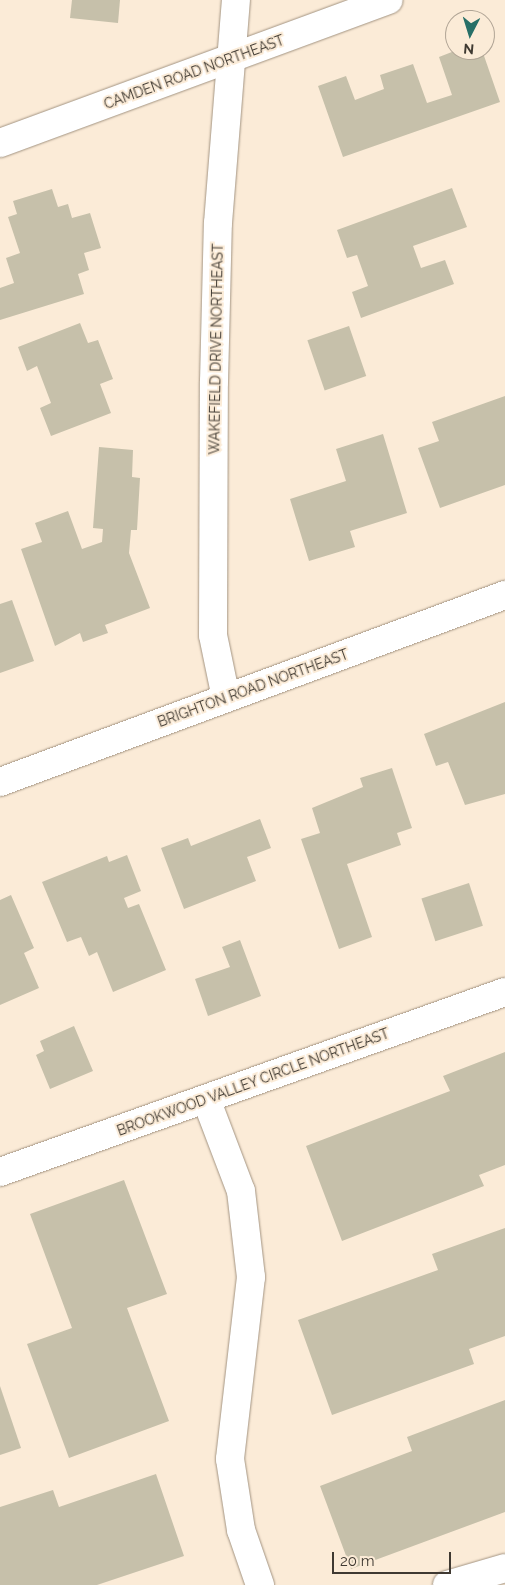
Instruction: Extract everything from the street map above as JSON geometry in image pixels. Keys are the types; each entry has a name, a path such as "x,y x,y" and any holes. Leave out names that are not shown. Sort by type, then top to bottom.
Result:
{"street":[{"name":"WAKEFIELD DRIVE NORTHEAST","path":"226,698 213,635 214,382 229,58 236,0"},
{"name":"CAMDEN ROAD NORTHEAST","path":"0,143 388,0"},
{"name":"BRIGHTON ROAD NORTHEAST","path":"0,782 505,595"},
{"name":"BROOKWOOD VALLEY CIRCLE NORTHEAST","path":"0,1172 505,992"},
{"path":"206,1099 242,1191 251,1277 230,1459 241,1530 260,1585"},
{"path":"447,1585 505,1568"}],"building":[{"path":"72,0 120,0 118,23 70,18"},
{"path":"445,55 445,60 485,60 500,102 343,157 318,86 346,76 355,100 384,89 380,75 413,64 427,103 452,95 439,57"},
{"path":"452,188 467,227 413,246 421,268 445,260 454,284 361,318 352,292 368,286 357,255 347,258 337,230"},
{"path":"52,189 58,207 68,204 72,218 90,213 101,248 84,253 89,270 78,274 84,294 0,320 0,288 14,283 6,258 20,253 8,217 17,214 13,201"},
{"path":"80,323 88,343 98,340 113,379 100,384 111,413 51,436 40,408 51,403 37,366 27,371 18,347"},
{"path":"349,326 366,376 325,390 307,340"},
{"path":"505,396 505,485 440,508 418,448 439,441 432,422"},
{"path":"383,434 407,513 350,531 355,547 309,561 290,499 346,481 336,449"},
{"path":"99,447 133,450 132,477 140,478 137,530 131,530 129,553 150,608 105,625 108,633 83,642 80,633 55,646 21,549 42,542 35,523 68,511 82,549 102,542 103,529 93,528"},
{"path":"12,600 34,661 0,673 0,604"},
{"path":"505,702 505,794 465,805 448,762 436,766 424,734"},
{"path":"392,768 412,828 397,833 401,845 347,864 372,937 339,949 301,839 320,833 312,808 363,787 360,778"},
{"path":"260,819 271,848 247,857 256,881 184,909 161,848 188,838 191,846"},
{"path":"127,855 141,891 124,898 128,908 139,904 166,970 113,992 97,952 89,956 81,937 67,942 42,882 107,856 109,862"},
{"path":"469,883 483,926 435,941 421,898"},
{"path":"11,895 34,948 24,953 39,988 0,1005 0,900"},
{"path":"240,940 261,996 208,1016 195,979 230,967 222,947"},
{"path":"74,1026 93,1071 50,1089 36,1055 44,1051 40,1041"},
{"path":"505,1052 505,1165 479,1175 484,1186 342,1241 306,1146 450,1091 443,1076"},
{"path":"124,1180 167,1294 127,1308 169,1421 69,1458 27,1344 72,1328 30,1214"},
{"path":"505,1228 505,1336 469,1349 474,1364 332,1415 298,1320 438,1270 432,1254"},
{"path":"0,1386 21,1448 0,1455"},
{"path":"505,1400 505,1512 351,1569 320,1486 412,1451 407,1437"},
{"path":"156,1474 184,1556 97,1585 0,1585 0,1507 53,1490 59,1507"}]}
